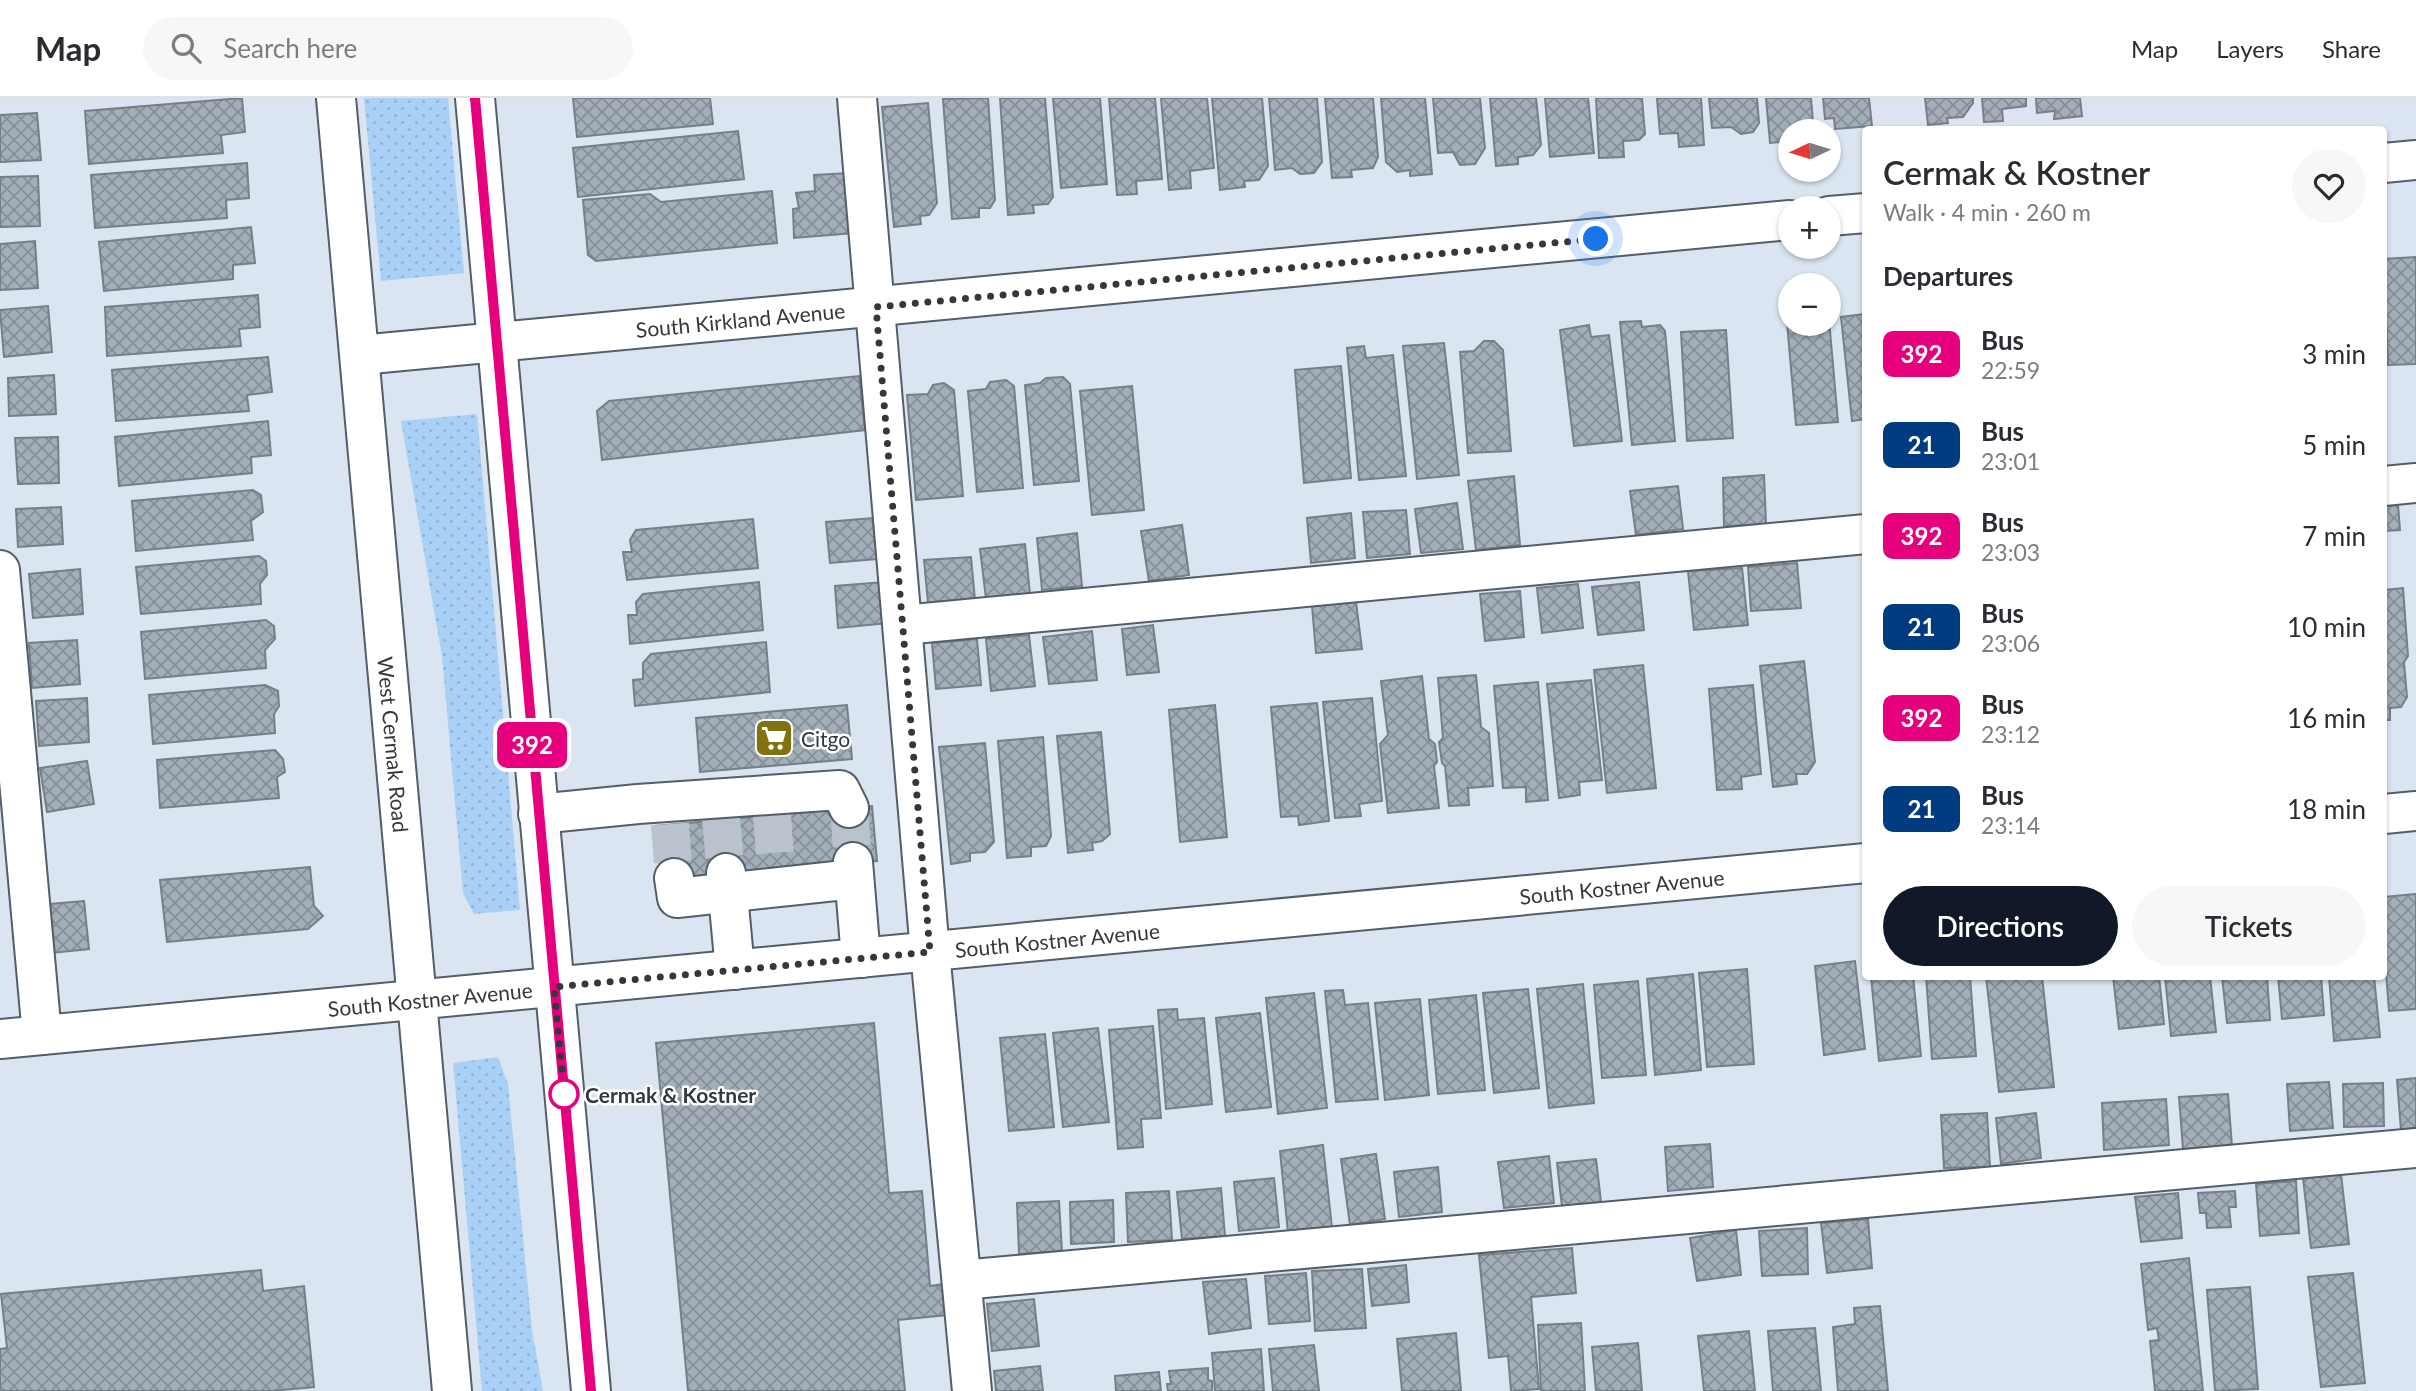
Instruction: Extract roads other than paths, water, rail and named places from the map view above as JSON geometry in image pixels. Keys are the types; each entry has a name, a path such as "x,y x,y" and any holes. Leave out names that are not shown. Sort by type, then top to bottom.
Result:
{"street":[{"name":"West Cermak Road","path":"336,98 452,1391"},
{"path":"475,98 591,1391"},
{"path":"857,98 930,952 972,1391"},
{"path":"2387,163 2416,160"},
{"path":"1841,215 1862,213"},
{"name":"South Kirkland Avenue","path":"359,355 1778,221"},
{"path":"2387,486 2416,482"},
{"path":"903,625 1862,534"},
{"path":"0,570 4,666 41,1035"},
{"path":"538,814 669,813 830,803"},
{"path":"2387,814 2416,811"},
{"name":"South Kostner Avenue","path":"0,1039 1862,863"},
{"path":"674,878 677,898 727,883 840,872 861,958"},
{"path":"727,883 735,970"},
{"path":"962,1280 2416,1148"}],"tunnel":[{"path":"849,808 853,862"},
{"path":"772,815 776,869"},
{"path":"721,819 726,873"},
{"path":"670,824 674,878"}],"place":[{"name":"Citgo","path":"774,738"},
{"name":"Cermak & Kostner","path":"564,1094"}]}
